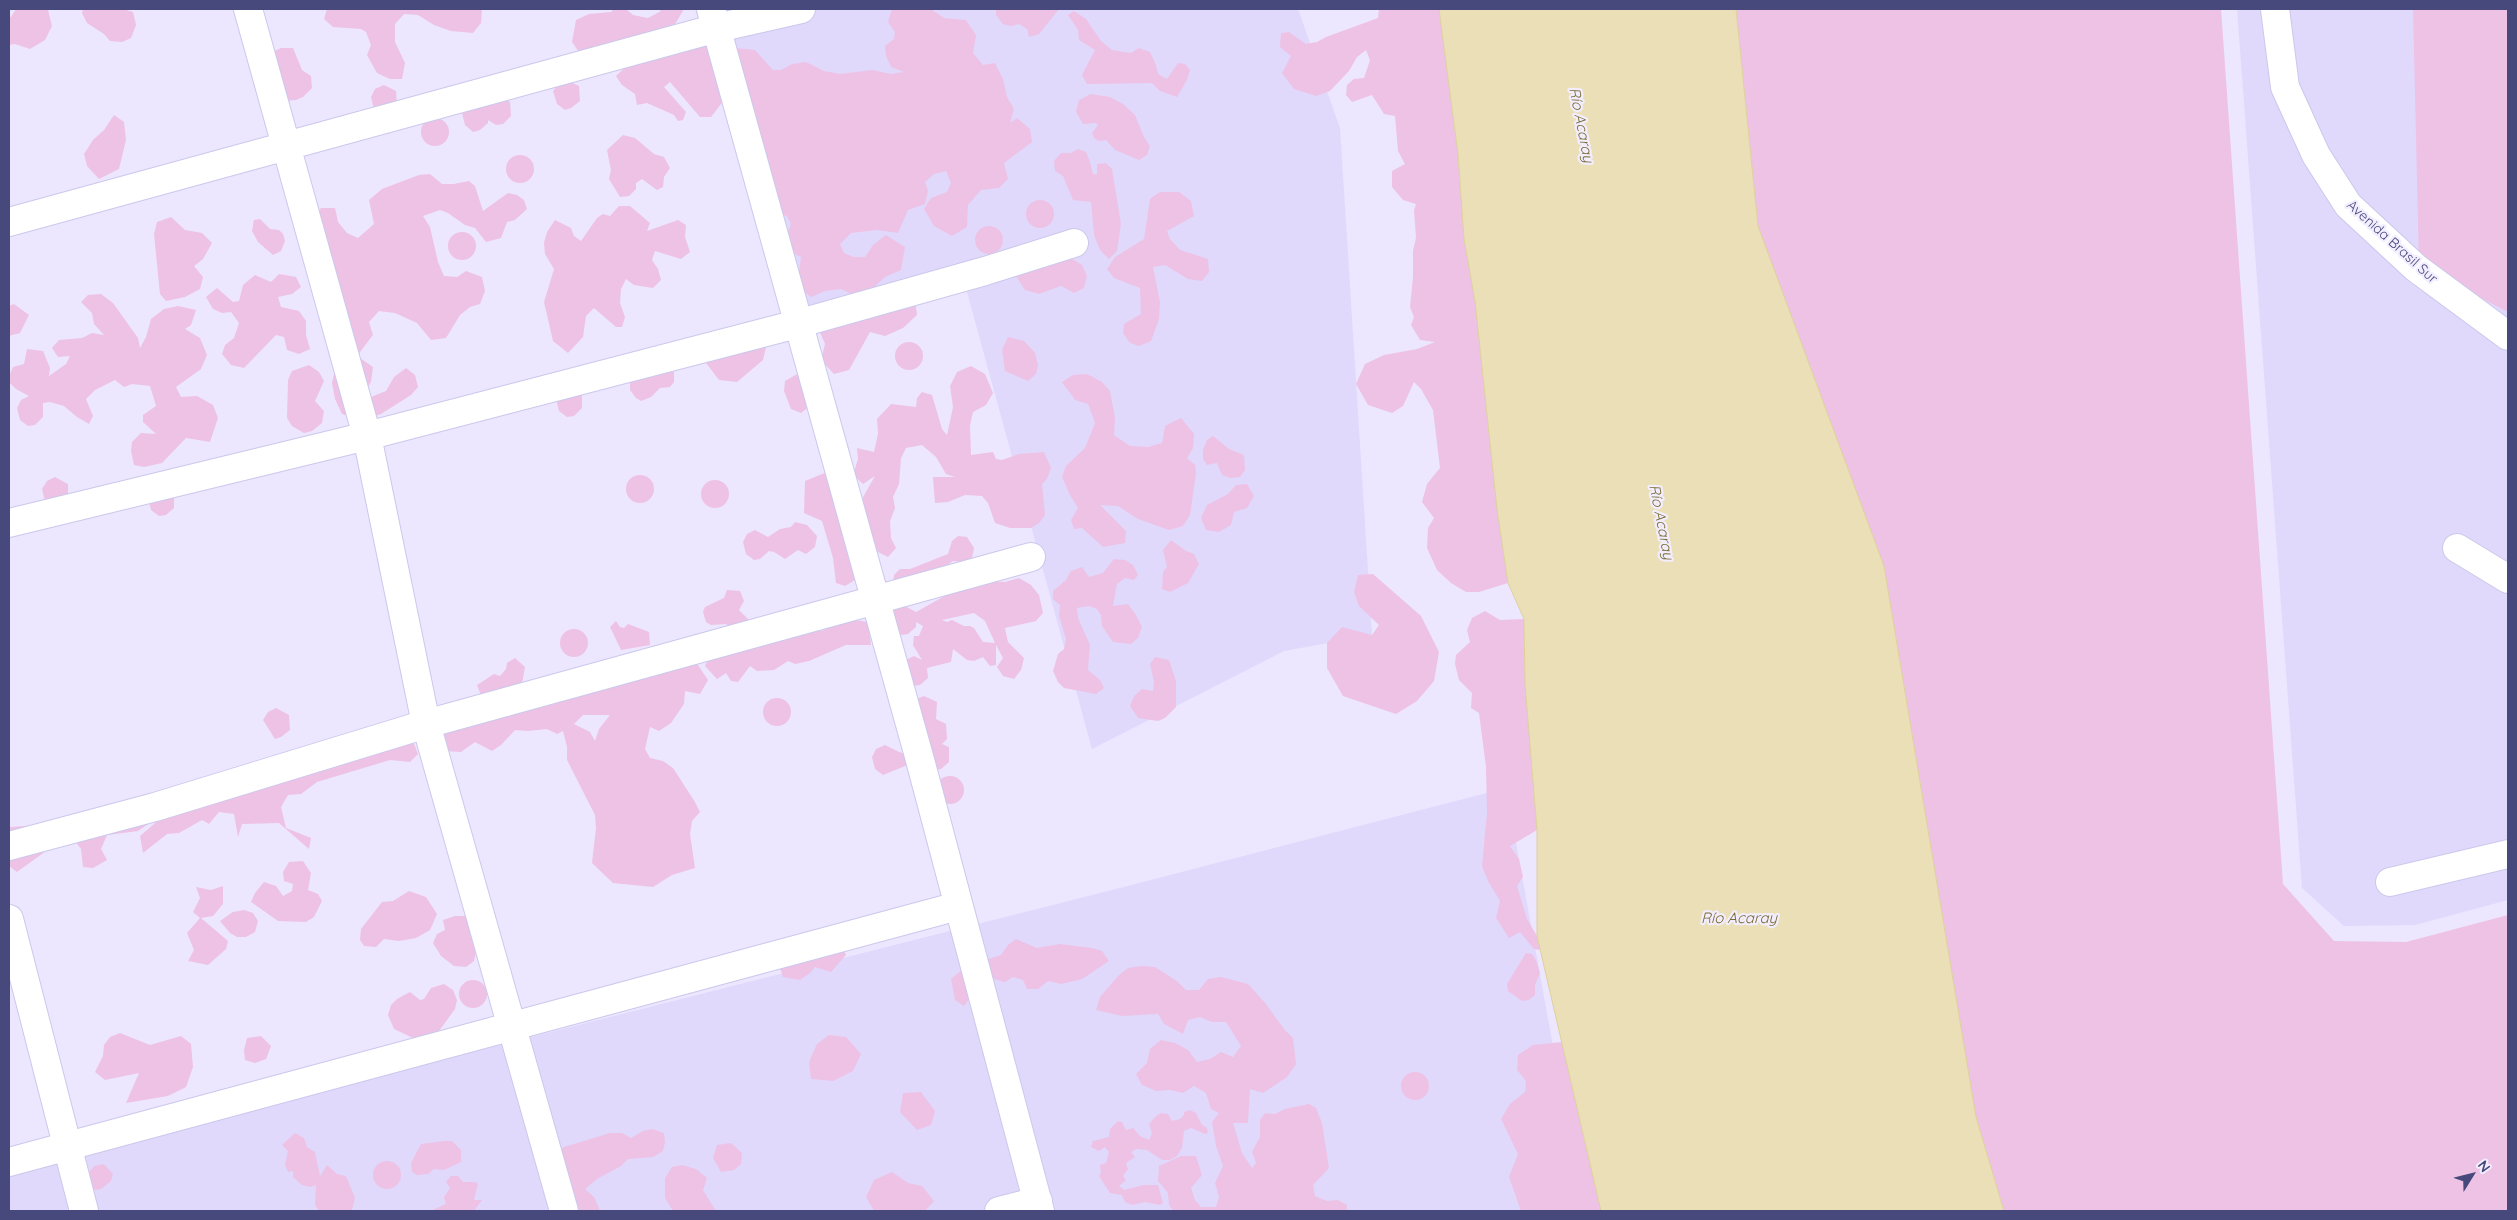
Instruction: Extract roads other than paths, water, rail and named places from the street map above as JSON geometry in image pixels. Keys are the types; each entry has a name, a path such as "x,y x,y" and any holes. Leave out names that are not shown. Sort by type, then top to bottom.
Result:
{"street":[{"path":"248,9 367,436 426,724 564,1211"},
{"path":"9,222 286,146 714,19 801,9"},
{"name":"Avenida Brasil Sur","path":"2275,9 2284,87 2316,155 2348,205 2416,268 2508,336"},
{"path":"714,19 875,601 1039,1206 999,1211"},
{"path":"9,523 367,436 797,324 985,271 1074,242"},
{"path":"2457,548 2508,579"},
{"path":"9,846 155,807 426,724 1031,557"},
{"path":"2390,882 2508,854"},
{"path":"9,1162 958,906"},
{"path":"9,919 66,1147 84,1211"}],"water":[{"name":"Río Acaray","path":"1439,9 1736,9 1758,226 1884,566 1976,1117 2004,1211 1601,1211 1537,936 1537,830 1525,684 1524,619 1508,583 1497,509 1475,301 1464,239 1458,154"}]}
